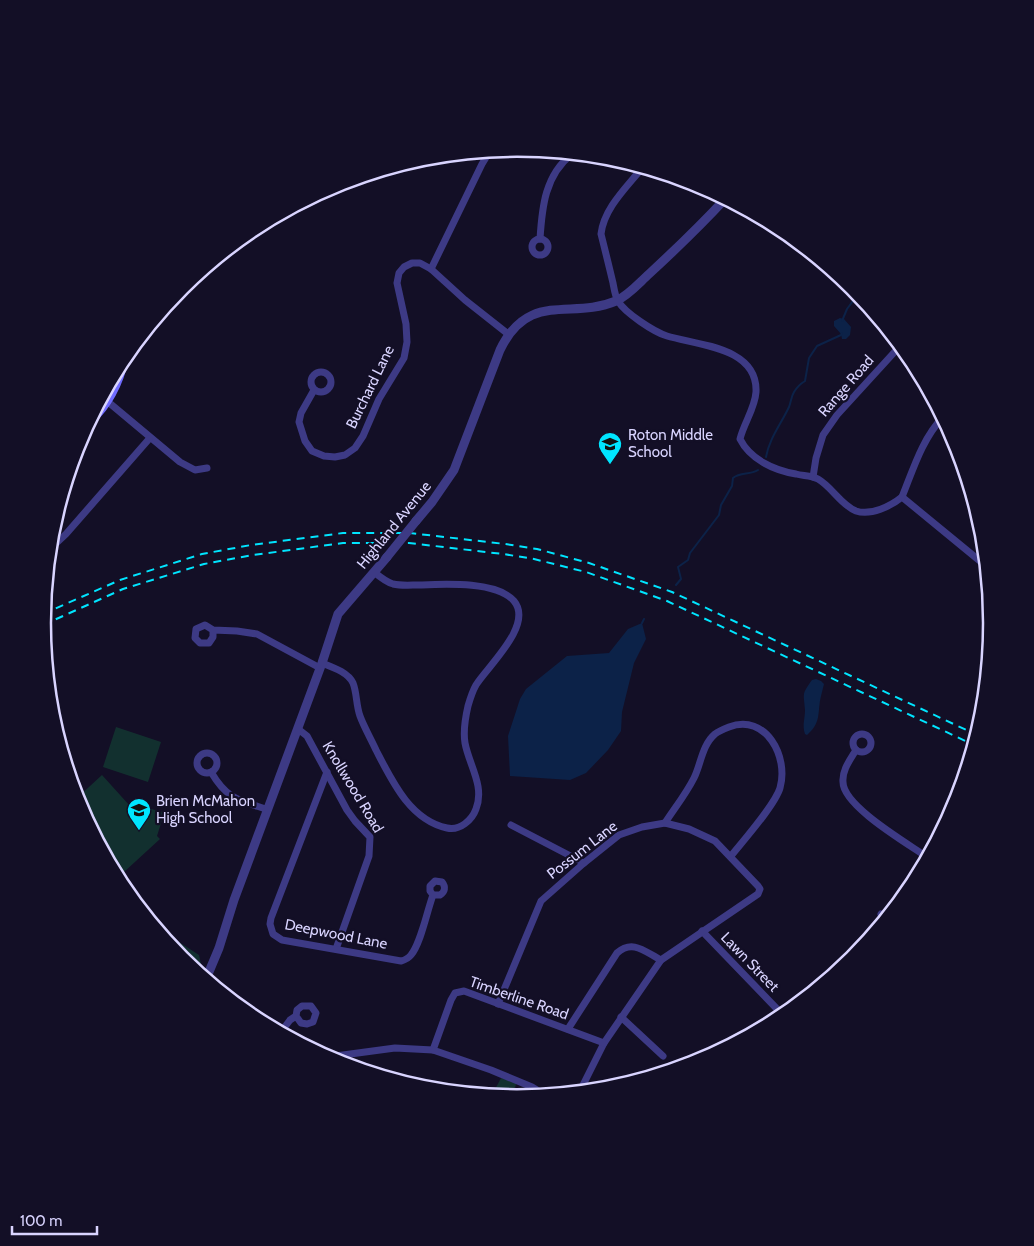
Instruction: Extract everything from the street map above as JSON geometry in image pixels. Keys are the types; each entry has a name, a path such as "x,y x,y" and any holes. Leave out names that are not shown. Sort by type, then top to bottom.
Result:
{"street":[{"path":"486,158 430,269 508,334"},
{"path":"540,239 542,210 546,190 555,173 567,160"},
{"path":"637,173 604,218 602,225 601,234 617,300 630,313 666,336 720,349 734,355 745,364 753,374 756,390 755,402 742,428 740,439 745,449 757,460 779,470 813,477 856,510 867,512 894,503 902,497 922,448 928,436 938,424"},
{"name":"Highland Avenue","path":"209,972 219,948 266,809 298,729 338,614 432,502 454,470 500,350 508,334 528,318 542,312 602,305 617,300 634,289 720,204"},
{"name":"Burchard Lane","path":"314,390 300,413 299,422 304,441 312,451 324,456 335,457 345,455 355,448 363,436 379,399 404,358 406,324 397,283 399,273 404,267 412,263 420,263 430,269"},
{"name":"Range Road","path":"813,477 823,435 837,414 895,351"},
{"path":"107,402 149,439 180,462 195,470 207,468"},
{"path":"58,541 149,439"},
{"path":"902,497 979,560"},
{"path":"213,630 257,634 321,665 344,673 353,683 360,715 390,777 408,802 426,818 444,827 456,828 467,822 477,808 479,793 465,744 464,732 470,696 476,684 510,640 517,624 516,604 507,596 480,586 453,584 398,585 384,580 374,572"},
{"path":"665,824 694,778 706,746 715,734 739,725 754,726 763,732 776,746 783,767 782,782 774,800 731,856"},
{"name":"Knollwood Road","path":"298,729 307,736 347,810 370,837 370,856 336,949"},
{"path":"856,750 843,775 842,784 848,798 859,810 922,853"},
{"path":"212,772 219,786 227,794 240,801 266,809"},
{"name":"Deepwood Lane","path":"327,772 270,924 273,934 282,940 401,961 406,960 416,947 433,895"},
{"name":"Possum Lane","path":"498,1004 541,901 619,835 642,827 665,824 683,827 703,834 715,841 731,856 760,889 758,894 702,931"},
{"path":"511,825 584,863"},
{"path":"583,1084 604,1043 661,960 702,931"},
{"name":"Lawn Street","path":"702,931 777,1009"},
{"path":"568,1029 617,953 623,948 636,947 661,960"},
{"name":"Timberline Road","path":"433,1050 451,1000 455,993 464,991 604,1043"},
{"path":"285,1027 296,1016"},
{"path":"621,1017 663,1056"},
{"path":"344,1055 395,1048 433,1050 491,1070 533,1088"}],"green space":[{"path":"116,727 161,742 148,782 103,767"},
{"path":"102,775 130,806 133,803 161,812 164,810 167,813 163,817 157,836 160,839 124,872 99,829 83,792"},
{"path":"178,941 199,955 201,964 188,952"},
{"path":"501,1078 517,1083 514,1089 496,1088"}],"water":[{"path":"840,318 844,319 851,327 850,335 846,339 842,339 841,334 834,326 834,321"},
{"path":"642,623 646,639 634,663 622,712 621,731 608,750 586,773 570,780 510,776 508,736 520,699 526,689 567,656 609,653 628,629"},
{"path":"816,679 824,684 817,721 807,735 804,728 804,694 812,680"}],"waterway":[{"path":"842,321 853,301"},
{"path":"766,457 795,390 805,381 809,358 817,346 842,333"},
{"path":"676,585 681,579 678,567 688,560 690,553 719,515 721,505 732,486 733,478 758,470"},
{"path":"642,623 644,619"}],"railway":[{"path":"51,610 120,580 202,554 251,545 343,533 410,533 505,544 537,549 589,563 672,592 970,732"},
{"path":"51,621 123,589 204,564 253,555 343,543 409,543 503,554 534,559 586,572 667,601 967,742"}],"place":[{"name":"Roton Middle School","path":"610,465"},
{"name":"Brien McMahon High School","path":"139,831"}]}
